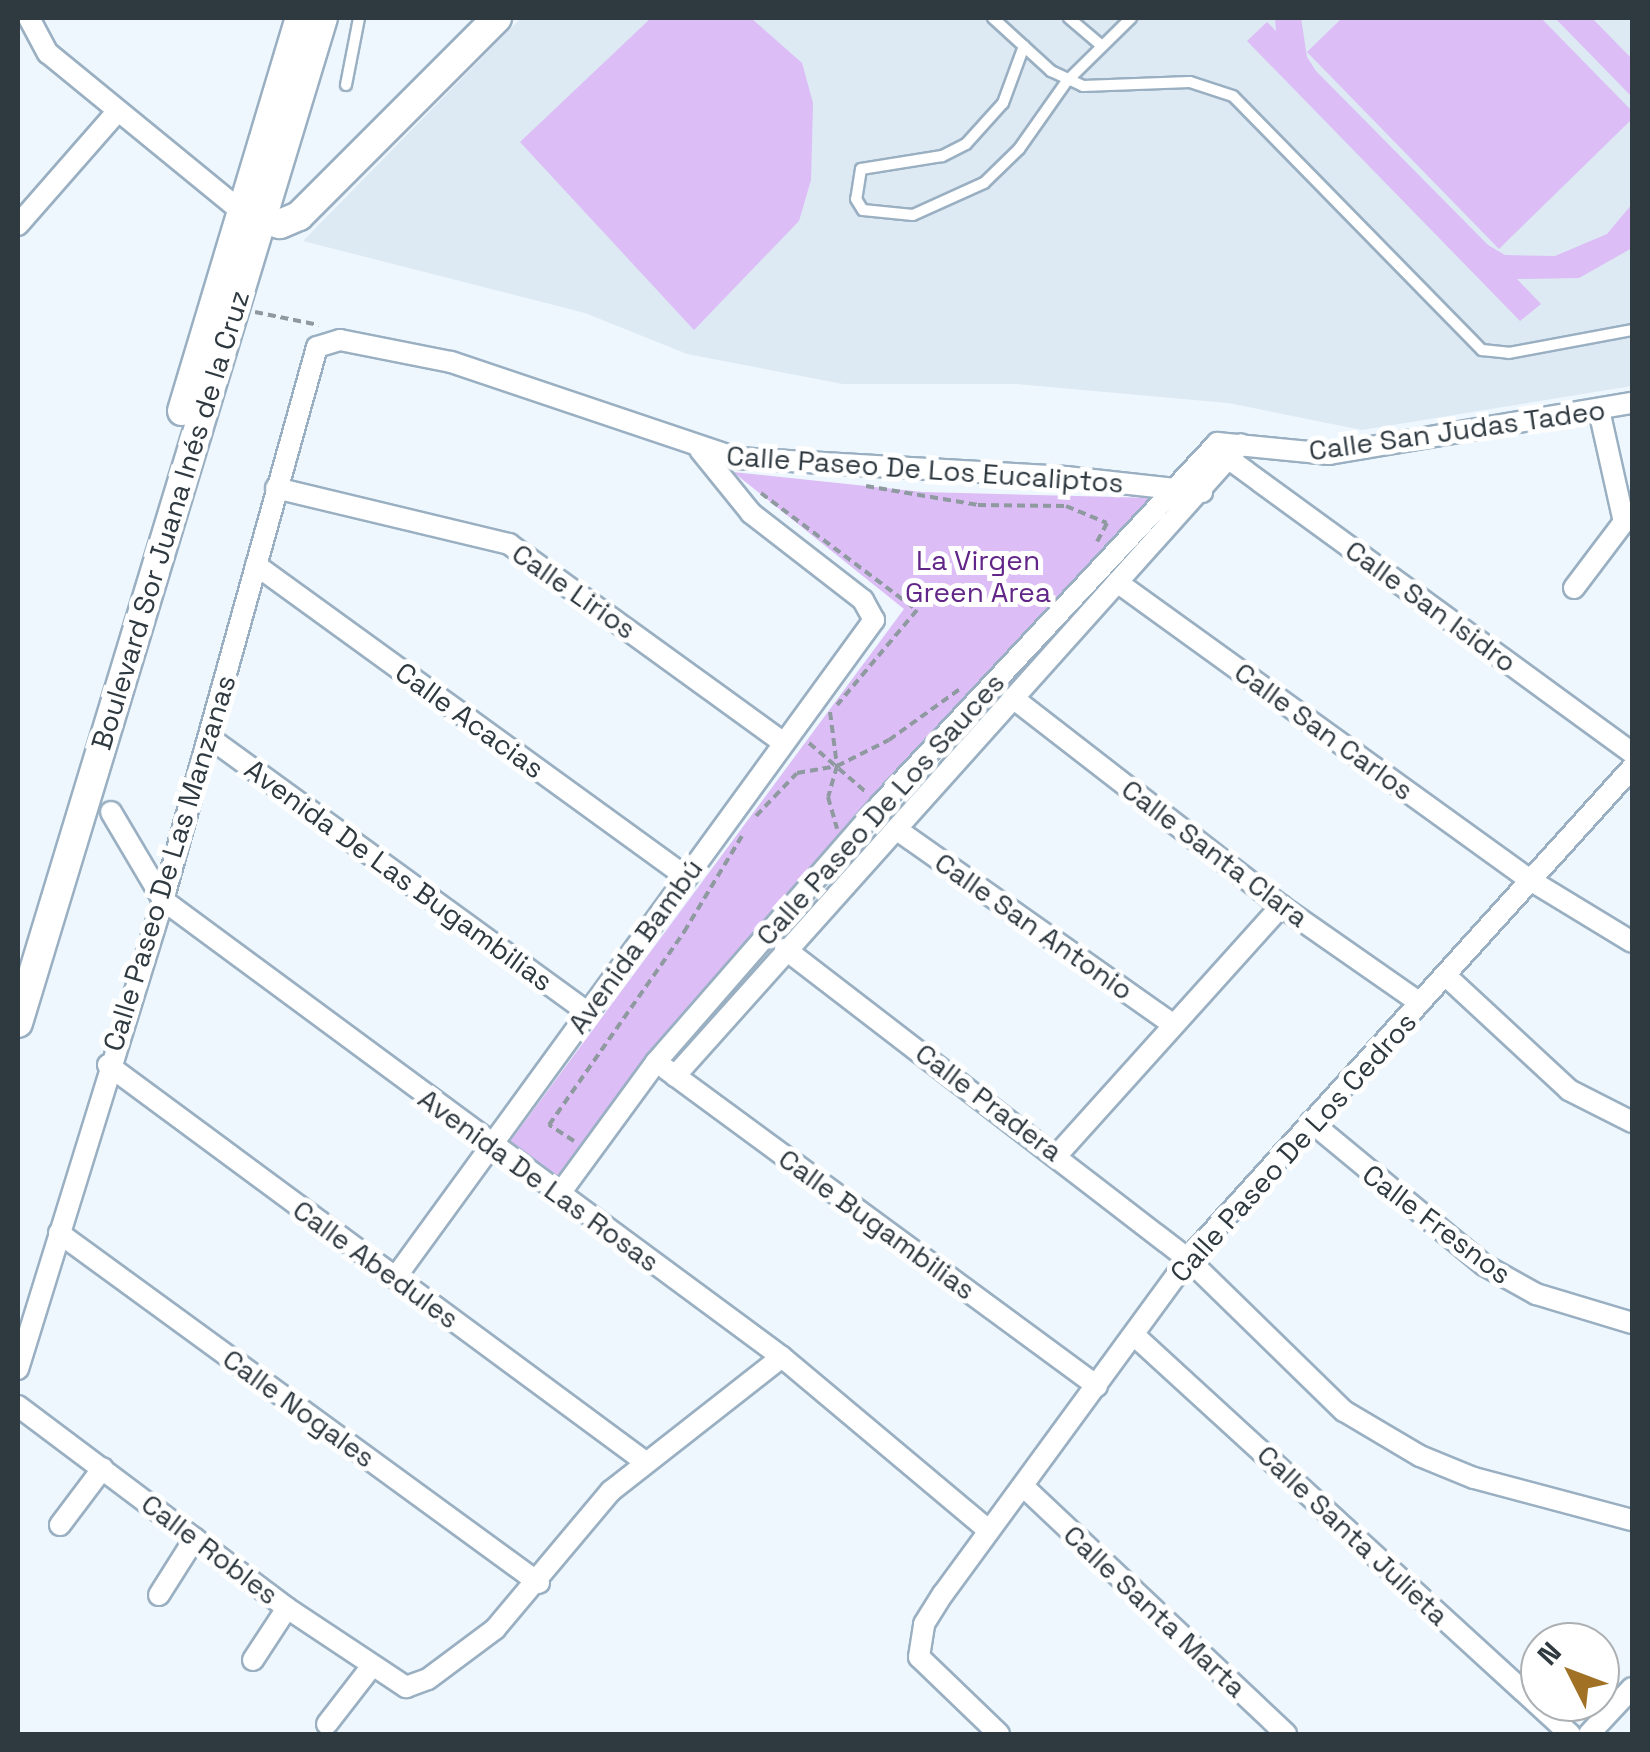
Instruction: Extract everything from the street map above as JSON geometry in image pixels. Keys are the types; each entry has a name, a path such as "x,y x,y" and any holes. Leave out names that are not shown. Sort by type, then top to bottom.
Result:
{"main road":[{"name":"Boulevard Sor Juana Inés de la Cruz","path":"18,958 86,806 251,216 300,18"},
{"name":"Boulevard Sor Juana Inés de la Cruz","path":"18,1023 234,308 251,216 322,18"},
{"path":"251,216 280,224 299,216 497,18"}],"street":[{"path":"29,18 48,53"},
{"path":"18,28 116,113 251,216"},
{"path":"18,225 116,113"},
{"name":"Calle Paseo De Los Eucaliptos","path":"311,355 326,342 360,343 469,368 700,450 1202,492"},
{"name":"Calle Paseo De Las Manzanas","path":"18,1369 210,738 311,355"},
{"name":"Calle San Judas Tadeo","path":"1231,448 1329,454 1632,403"},
{"path":"1574,588 1621,530 1627,496 1600,410"},
{"name":"Calle Paseo De Los Sauces","path":"558,1196 656,1062 880,805 1172,488 1231,448"},
{"name":"Calle Paseo De Los Sauces","path":"675,1076 1202,492 1231,448"},
{"name":"Calle San Isidro","path":"1231,448 1632,753"},
{"name":"Avenida Bambú","path":"394,1278 875,616 751,513 700,450"},
{"name":"Calle Lirios","path":"276,488 510,544 789,737"},
{"name":"Calle Acacias","path":"256,565 684,876"},
{"name":"Calle San Carlos","path":"1117,582 1530,880 1632,942"},
{"name":"Calle Santa Clara","path":"1013,698 1281,906 1420,1003"},
{"name":"Avenida De Las Bugambilias","path":"210,738 588,1013"},
{"name":"Calle Paseo De Los Cedros","path":"999,1734 927,1668 916,1648 924,1624 1188,1259 1632,768"},
{"name":"Avenida De Las Rosas","path":"86,806 163,900 491,1148 782,1357 989,1531"},
{"name":"Calle San Antonio","path":"896,829 1172,1024"},
{"path":"1058,1154 1281,906"},
{"name":"Calle Pradera","path":"785,950 1058,1154 1188,1259 1310,1384 1378,1434 1474,1478 1632,1520"},
{"path":"1445,975 1569,1090 1632,1122"},
{"name":"Calle Bugambilias","path":"656,1062 1098,1386"},
{"name":"Calle Abedules","path":"108,1065 644,1461"},
{"name":"Calle Fresnos","path":"1311,1122 1484,1266 1536,1294 1632,1323"},
{"name":"Calle Nogales","path":"58,1233 539,1583"},
{"name":"Calle Santa Julieta","path":"1135,1336 1570,1734"},
{"path":"539,1583 588,1516 644,1461 782,1357"},
{"name":"Calle Robles","path":"18,1406 287,1608 406,1687 466,1652 539,1583"},
{"path":"60,1525 103,1468"},
{"name":"Calle Santa Marta","path":"1024,1487 1286,1734"},
{"path":"158,1595 195,1538"},
{"path":"253,1660 287,1608"},
{"path":"327,1724 371,1667"},
{"path":"1589,1734 1632,1688"}],"lane":[{"path":"346,86 358,18"},
{"path":"1070,18 1102,46"},
{"path":"1024,46 1003,103 966,144 942,156 861,169 856,199 864,210 914,215 959,200 1003,167 1067,81 1130,18"},
{"path":"999,19 1024,46 1067,81 1108,90 1190,82 1233,96 1490,354 1632,330"}],"path":[{"path":"234,308 330,328 360,343"},
{"path":"748,483 917,610 830,712 838,766 828,796 840,839"},
{"path":"847,484 978,506 1066,506 1107,523 1088,556"},
{"path":"584,1128 572,1144 549,1125 684,932 750,822 797,774 838,766 889,740 968,681"},
{"path":"789,737 838,766 880,805"}],"shaded area":[{"path":"521,18 1632,18 1632,386 1362,430 1228,403 1016,384 843,384 687,354 585,313 303,241"}],"green space":[{"path":"651,18 751,18 802,63 813,103 811,180 799,221 694,330 520,142"},
{"path":"1275,18 1301,18 1307,57 1316,71 1488,245 1505,255 1555,256 1607,234 1632,204 1632,248 1579,278 1517,279 1541,304 1520,321 1247,41 1267,22 1276,31"},
{"path":"1342,18 1541,18 1632,111 1632,119 1499,249 1307,52"},
{"path":"1555,18 1592,18 1632,59 1632,97"},
{"name":"La Virgen Green Area","path":"733,472 923,492 1155,498 560,1184 509,1143 904,609"}]}
